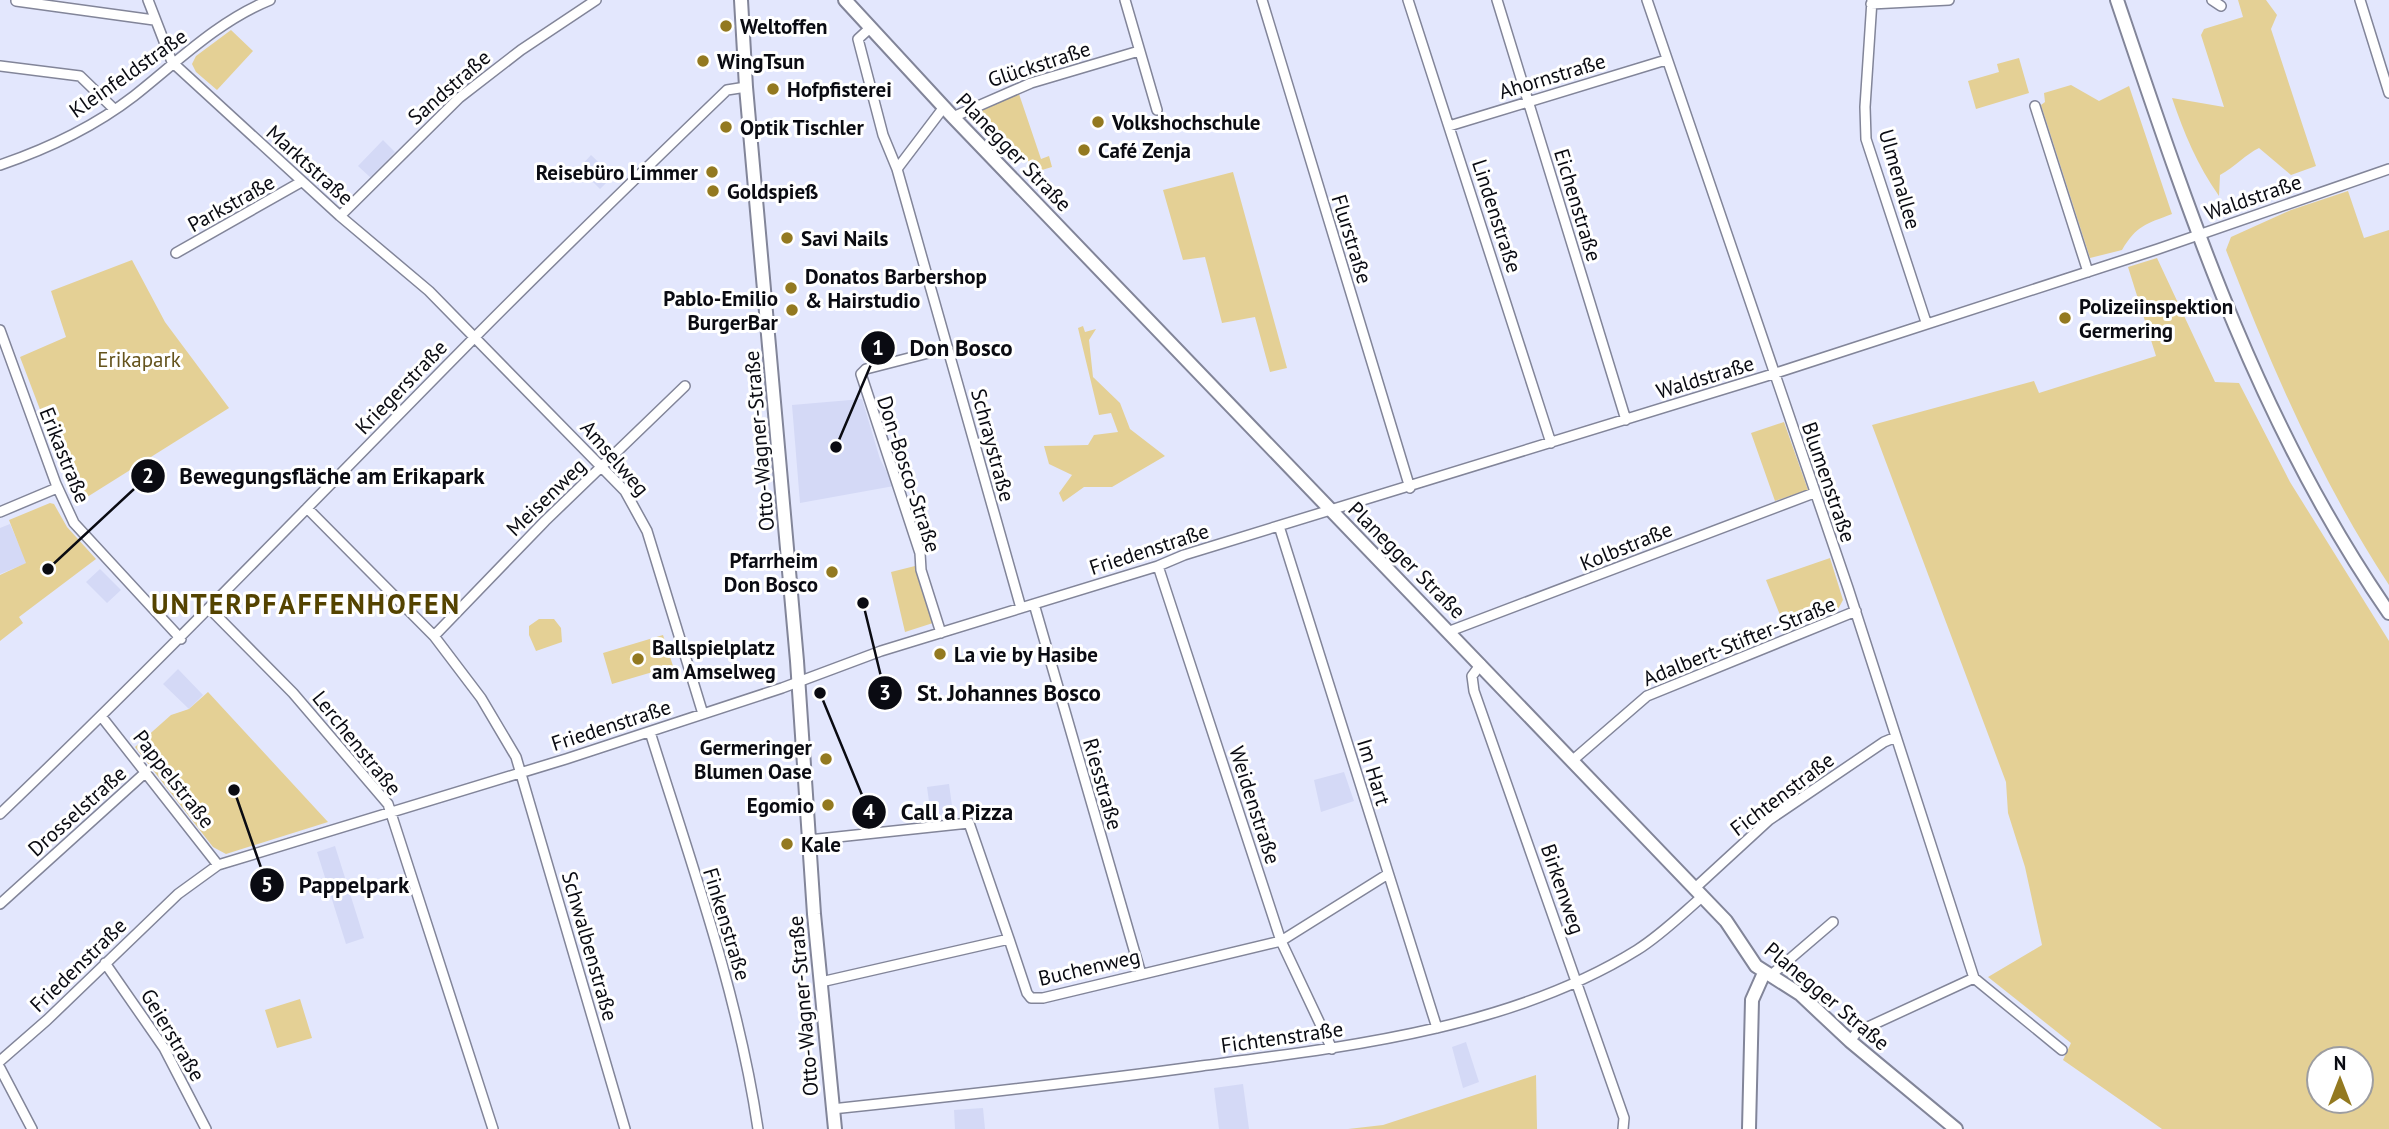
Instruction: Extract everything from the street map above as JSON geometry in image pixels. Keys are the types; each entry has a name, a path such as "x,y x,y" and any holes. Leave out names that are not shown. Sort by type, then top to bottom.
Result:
{"street":[{"name":"Marktstraße","path":"148,0 172,62 301,182 429,291 475,336"},
{"name":"Kleinfeldstraße","path":"0,165 40,149 114,109 172,62 241,13 270,0"},
{"name":"Sandstraße","path":"340,216 452,103 521,50 596,0"},
{"name":"Otto-Wagner-Straße","path":"741,0 746,87 799,682 809,840 835,1129"},
{"name":"Planegger Straße","path":"845,0 948,112 1699,892 1726,921 1749,958 1767,975 1800,994 1850,1041 1956,1129"},
{"path":"1125,0 1157,110"},
{"name":"Flurstraße","path":"1262,0 1410,488"},
{"name":"Lindenstraße","path":"1408,0 1551,443"},
{"name":"Eichenstraße","path":"1497,0 1626,420"},
{"name":"Blumenstraße","path":"1647,0 1856,611 1974,978"},
{"path":"1872,2 1949,0"},
{"path":"2117,0 2198,234 2249,364 2302,473 2356,566 2389,613"},
{"path":"2360,0 2389,93"},
{"path":"16,1 154,20"},
{"name":"Ulmenallee","path":"1872,2 1865,107 1866,139 1926,322"},
{"name":"Schraystraße","path":"870,28 858,39 1021,608"},
{"name":"Glückstraße","path":"948,112 1031,83 1139,51"},
{"name":"Ahornstraße","path":"1449,126 1666,60"},
{"path":"0,66 80,76 114,109"},
{"name":"Kriegerstraße","path":"0,814 181,639 475,336 727,90 746,87"},
{"path":"2035,106 2088,272"},
{"path":"895,166 948,112"},
{"name":"Waldstraße","path":"1331,511 1773,374 1926,322 2088,272 2389,169"},
{"name":"Parkstraße","path":"176,253 301,182"},
{"name":"Erikastraße","path":"0,330 4,354 57,488 78,531 181,639"},
{"name":"Amselweg","path":"475,336 625,491 643,521 703,714"},
{"name":"Don-Bosco-Straße","path":"941,633 921,570 916,541 861,374 866,369 948,348"},
{"name":"Meisenweg","path":"434,636 545,521 685,386"},
{"path":"0,512 57,488"},
{"name":"Kolbstraße","path":"1450,631 1814,493"},
{"name":"Schwalbenstraße","path":"307,508 434,636 481,698 516,757 625,1129"},
{"name":"Friedenstraße","path":"0,1061 47,1020 178,894 218,865 650,732 799,682 881,651 1331,511"},
{"name":"Im Hart","path":"1279,526 1437,1028"},
{"name":"Weidenstraße","path":"1158,566 1281,940 1332,1049"},
{"name":"Riesstraße","path":"1034,604 1141,974"},
{"name":"Lerchenstraße","path":"210,609 293,693 388,804 493,1129"},
{"name":"Adalbert-Stifter-Straße","path":"1573,760 1647,696 1856,611"},
{"name":"Birkenweg","path":"1481,664 1472,676 1474,691 1577,982 1623,1118 1623,1129"},
{"name":"Pappelstraße","path":"101,716 218,865"},
{"name":"Finkenstraße","path":"650,732 734,1004 747,1057 758,1129"},
{"name":"Fichtenstraße","path":"832,1109 1014,1091 1332,1049 1437,1028 1577,982 1639,949 1769,820 1876,747 1896,737"},
{"name":"Drosselstraße","path":"0,904 146,772"},
{"path":"809,840 969,823 1009,939 821,982"},
{"name":"Buchenweg","path":"1009,939 1031,998 1043,998 1281,940 1388,874"},
{"path":"1749,1129 1752,1000 1767,975 1833,922"},
{"name":"Geierstraße","path":"105,962 164,1048 206,1129"},
{"path":"1850,1041 1857,1032 1974,978 2062,1050"},
{"path":"0,1068 32,1129"}],"shaded area":[{"path":"383,140 395,152 371,178 358,166"},
{"path":"591,155 613,176 600,189 579,168"},
{"path":"862,399 880,459 894,486 800,503 792,405"},
{"path":"10,524 27,563 0,574 0,528"},
{"path":"100,569 121,590 107,603 86,582"},
{"path":"178,669 203,695 189,709 163,684"},
{"path":"1344,772 1354,801 1321,812 1314,780"},
{"path":"949,784 953,813 931,816 927,787"},
{"path":"335,846 364,938 346,944 317,852"},
{"path":"1466,1042 1479,1082 1463,1088 1452,1047"},
{"path":"1243,1084 1249,1129 1219,1129 1214,1088"},
{"path":"983,1108 985,1129 955,1129 954,1110"}],"green space":[{"path":"2238,0 2266,0 2277,15 2271,29 2316,166 2291,175 2259,148 2220,175 2219,196 2192,148 2172,98 2224,107 2201,35 2204,29 2243,17"},
{"path":"231,30 253,51 217,90 196,72 192,64 196,56"},
{"path":"2019,58 2029,93 1976,109 1968,81 1999,72 1997,64"},
{"path":"2071,85 2099,101 2129,86 2172,214 2143,226 2132,235 2122,250 2090,258 2041,105 2045,102 2044,93"},
{"path":"1019,94 1041,159 1049,156 1052,167 1025,175 1021,172 1031,165 1024,155 1012,161 973,122 986,107"},
{"path":"1233,172 1287,368 1270,372 1255,317 1222,323 1205,257 1183,260 1163,190"},
{"path":"2348,191 2364,238 2389,230 2389,585 2341,505 2298,422 2226,250 2231,237 2291,210"},
{"path":"2157,258 2215,382 2239,383 2290,482 2389,641 2389,1129 2162,1129 2063,1060 2071,1043 1988,977 2042,945 2025,867 2008,813 2006,782 1872,425 2034,381 2039,393 2156,356 2128,267"},
{"name":"Erikapark","path":"132,260 165,322 229,408 76,504 20,357 66,337 51,291"},
{"path":"1083,326 1085,332 1096,329 1089,340 1093,377 1120,403 1130,429 1165,456 1112,487 1084,487 1063,502 1059,493 1072,475 1049,464 1044,446 1088,445 1094,435 1118,432 1111,413 1099,415 1078,328"},
{"path":"1784,422 1808,490 1775,501 1751,433"},
{"path":"50,503 54,504 67,527 96,559 19,617 23,623 0,641 0,575 26,563 9,520"},
{"path":"1830,558 1843,600 1837,611 1786,630 1766,580"},
{"path":"915,566 933,623 905,632 891,572"},
{"path":"539,619 554,619 561,628 562,642 536,651 529,635 529,626"},
{"name":"Ballspielplatz am Amselweg","path":"663,635 673,666 612,684 603,653"},
{"path":"208,692 328,822 226,854 213,847 135,747 171,715 189,709"},
{"path":"300,999 312,1038 277,1048 265,1010"},
{"path":"1536,1075 1537,1129 1348,1129 1383,1125"}],"place":[{"name":"Weltoffen","path":"726,26"},
{"name":"WingTsun","path":"703,61"},
{"name":"Hofpfisterei","path":"773,89"},
{"name":"Volkshochschule","path":"1098,122"},
{"name":"Optik Tischler","path":"726,127"},
{"name":"Café Zenja","path":"1084,150"},
{"name":"Reisebüro Limmer","path":"712,172"},
{"name":"Goldspieß","path":"713,191"},
{"name":"Savi Nails","path":"787,238"},
{"name":"Donatos Barbershop & Hairstudio","path":"791,288"},
{"name":"Pablo-Emilio BurgerBar","path":"792,310"},
{"name":"Polizeiinspektion Germering","path":"2065,318"},
{"name":"Don Bosco","path":"836,447"},
{"name":"Bewegungsfläche am Erikapark","path":"48,569"},
{"name":"Pfarrheim Don Bosco","path":"832,572"},
{"name":"St. Johannes Bosco","path":"863,603"},
{"name":"La vie by Hasibe","path":"940,654"},
{"name":"Ballspielplatz am Amselweg","path":"638,659"},
{"name":"Call a Pizza","path":"820,693"},
{"name":"Germeringer Blumen Oase","path":"826,759"},
{"name":"Pappelpark","path":"234,790"},
{"name":"Egomio","path":"828,805"},
{"name":"Kale","path":"787,844"}],"district":[{"name":"UNTERPFAFFENHOFEN","path":"306,603"}]}
